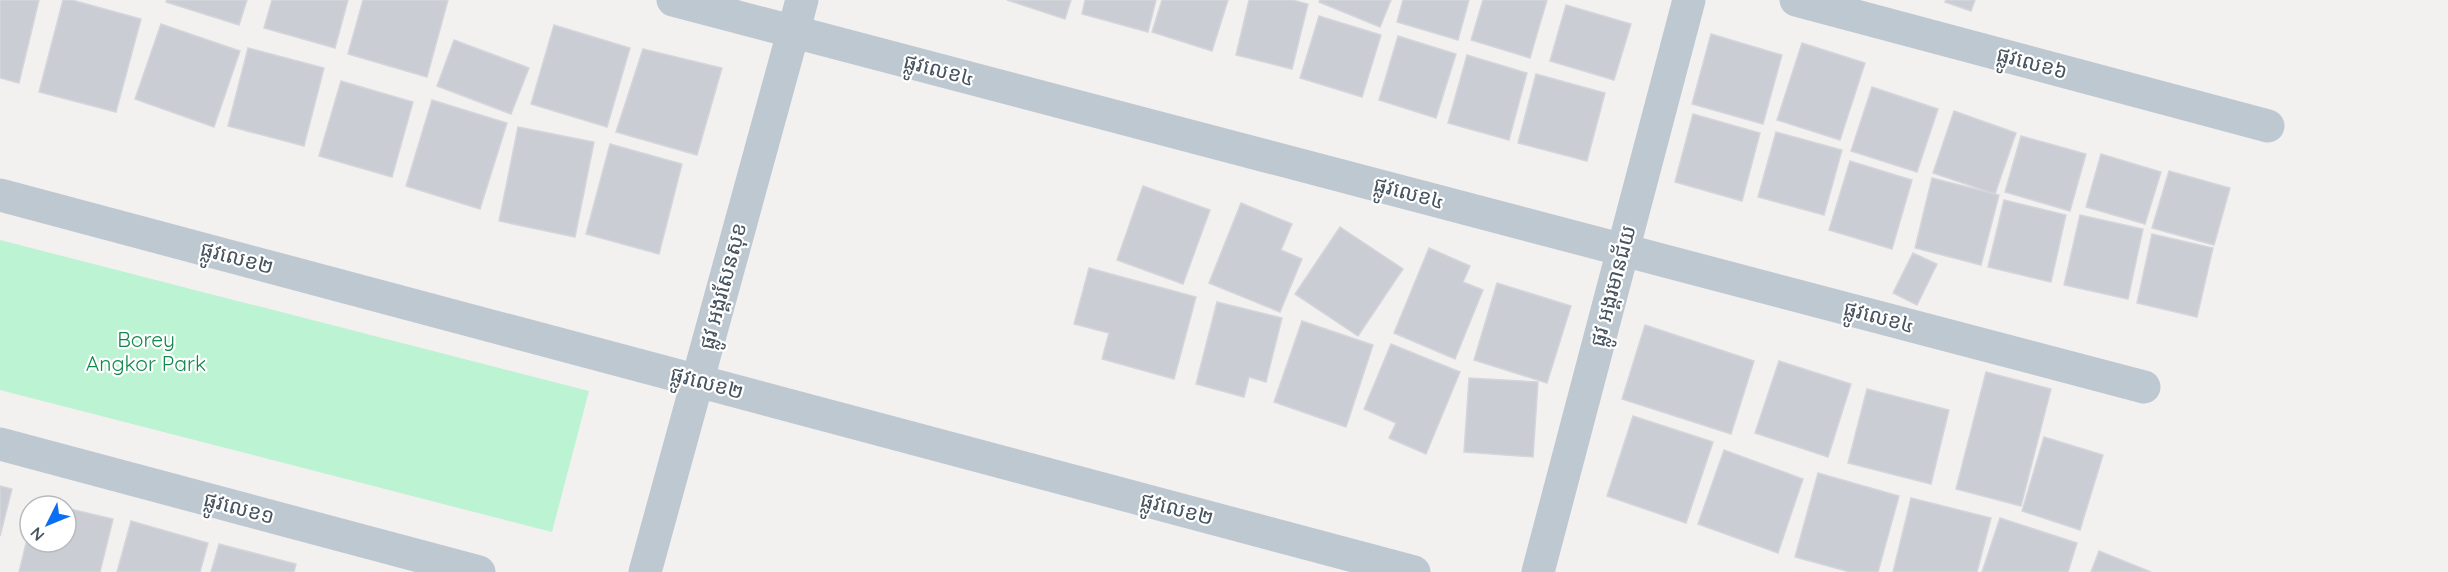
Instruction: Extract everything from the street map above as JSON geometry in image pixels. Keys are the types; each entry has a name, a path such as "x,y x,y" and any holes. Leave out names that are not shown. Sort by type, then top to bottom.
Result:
{"street":[{"name":"ផ្លូវលេខ៤","path":"673,0 2144,387"},
{"name":"ផ្លូវ អង្គរសែនសុខ","path":"645,572 802,0"},
{"name":"ផ្លូវ អង្គរមានជ័យ","path":"1538,572 1689,0"},
{"name":"ផ្លូវលេខ៦","path":"1796,0 2268,126"},
{"name":"ផ្លូវលេខ២","path":"0,195 1414,572"},
{"name":"ផ្លូវលេខ១","path":"0,444 479,572"}],"green space":[{"name":"Borey Angkor Park","path":"0,240 589,391 552,532 0,390"}],"building":[{"path":"0,0 39,0 19,83 0,78"},
{"path":"63,0 72,0 141,19 116,112 39,92"},
{"path":"167,0 247,0 239,25 166,2"},
{"path":"272,0 348,0 335,48 264,28"},
{"path":"363,0 448,0 427,77 348,54"},
{"path":"1007,0 1071,0 1065,19"},
{"path":"1085,0 1156,0 1148,32 1082,14"},
{"path":"1162,0 1228,0 1212,51 1152,32"},
{"path":"1249,0 1292,0 1308,4 1292,69 1236,55"},
{"path":"1320,0 1391,0 1380,27 1319,2"},
{"path":"1403,0 1469,0 1458,40 1397,22"},
{"path":"1483,0 1547,0 1530,58 1471,40"},
{"path":"1946,0 1975,0 1971,11 1945,2"},
{"path":"1566,5 1631,24 1614,80 1550,61"},
{"path":"1319,16 1381,35 1362,97 1300,78"},
{"path":"161,24 240,51 214,127 135,99"},
{"path":"554,25 630,48 607,127 531,104"},
{"path":"1711,34 1782,55 1763,124 1692,104"},
{"path":"1398,36 1456,54 1436,118 1379,100"},
{"path":"454,40 529,68 511,114 437,86"},
{"path":"1802,43 1865,63 1840,140 1777,120"},
{"path":"248,48 324,68 304,146 228,126"},
{"path":"643,49 722,68 697,155 616,132"},
{"path":"1467,55 1527,73 1509,140 1448,123"},
{"path":"1536,74 1605,93 1587,161 1518,143"},
{"path":"341,81 413,102 392,177 319,156"},
{"path":"1872,87 1938,109 1917,172 1851,151"},
{"path":"432,100 507,123 480,209 406,186"},
{"path":"1954,111 2016,133 1995,194 1933,173"},
{"path":"1693,114 1760,133 1742,201 1675,182"},
{"path":"518,127 594,142 575,237 499,221"},
{"path":"1776,132 1842,150 1824,215 1758,197"},
{"path":"2021,136 2086,154 2070,211 2005,192"},
{"path":"610,144 682,164 659,254 586,234"},
{"path":"2101,154 2161,172 2145,224 2086,207"},
{"path":"1850,161 1912,180 1892,249 1829,230"},
{"path":"2169,171 2230,188 2214,245 2152,228"},
{"path":"1932,178 1999,195 1981,265 1915,248"},
{"path":"1143,186 1210,210 1183,284 1117,260"},
{"path":"2004,200 2066,215 2051,282 1988,267"},
{"path":"1241,203 1292,224 1281,250 1302,259 1280,312 1209,283"},
{"path":"2080,215 2143,229 2128,299 2064,285"},
{"path":"1340,227 1403,269 1358,336 1295,294"},
{"path":"2152,234 2213,248 2197,317 2137,303"},
{"path":"1429,248 1470,266 1463,282 1483,290 1455,359 1394,333"},
{"path":"1913,253 1937,264 1917,305 1893,293"},
{"path":"1089,268 1196,297 1174,379 1102,359 1109,333 1074,324"},
{"path":"1497,283 1571,306 1547,383 1474,360"},
{"path":"1217,302 1282,318 1266,382 1249,377 1244,397 1196,384"},
{"path":"1302,321 1373,345 1346,427 1274,402"},
{"path":"1645,325 1754,361 1731,434 1622,399"},
{"path":"1391,344 1460,372 1426,454 1389,438 1396,423 1364,409"},
{"path":"1779,361 1851,384 1828,457 1755,433"},
{"path":"1986,372 2051,389 2021,506 1956,489"},
{"path":"1469,378 1538,382 1533,457 1464,452"},
{"path":"1867,389 1949,410 1931,484 1848,463"},
{"path":"1633,416 1713,442 1686,523 1607,496"},
{"path":"2044,437 2103,455 2080,530 2022,511"},
{"path":"1724,450 1803,479 1778,553 1698,524"},
{"path":"1818,473 1899,496 1878,572 1850,572 1795,557"},
{"path":"0,486 12,489 0,536"},
{"path":"1911,498 1991,518 1977,572 1893,572"},
{"path":"78,511 113,519 100,572 19,572 23,554 78,554"},
{"path":"2000,518 2077,543 2068,572 1982,572"},
{"path":"131,521 208,543 200,572 117,572"},
{"path":"219,544 296,564 294,572 211,572"},
{"path":"2099,551 2151,572 2091,572"}]}
